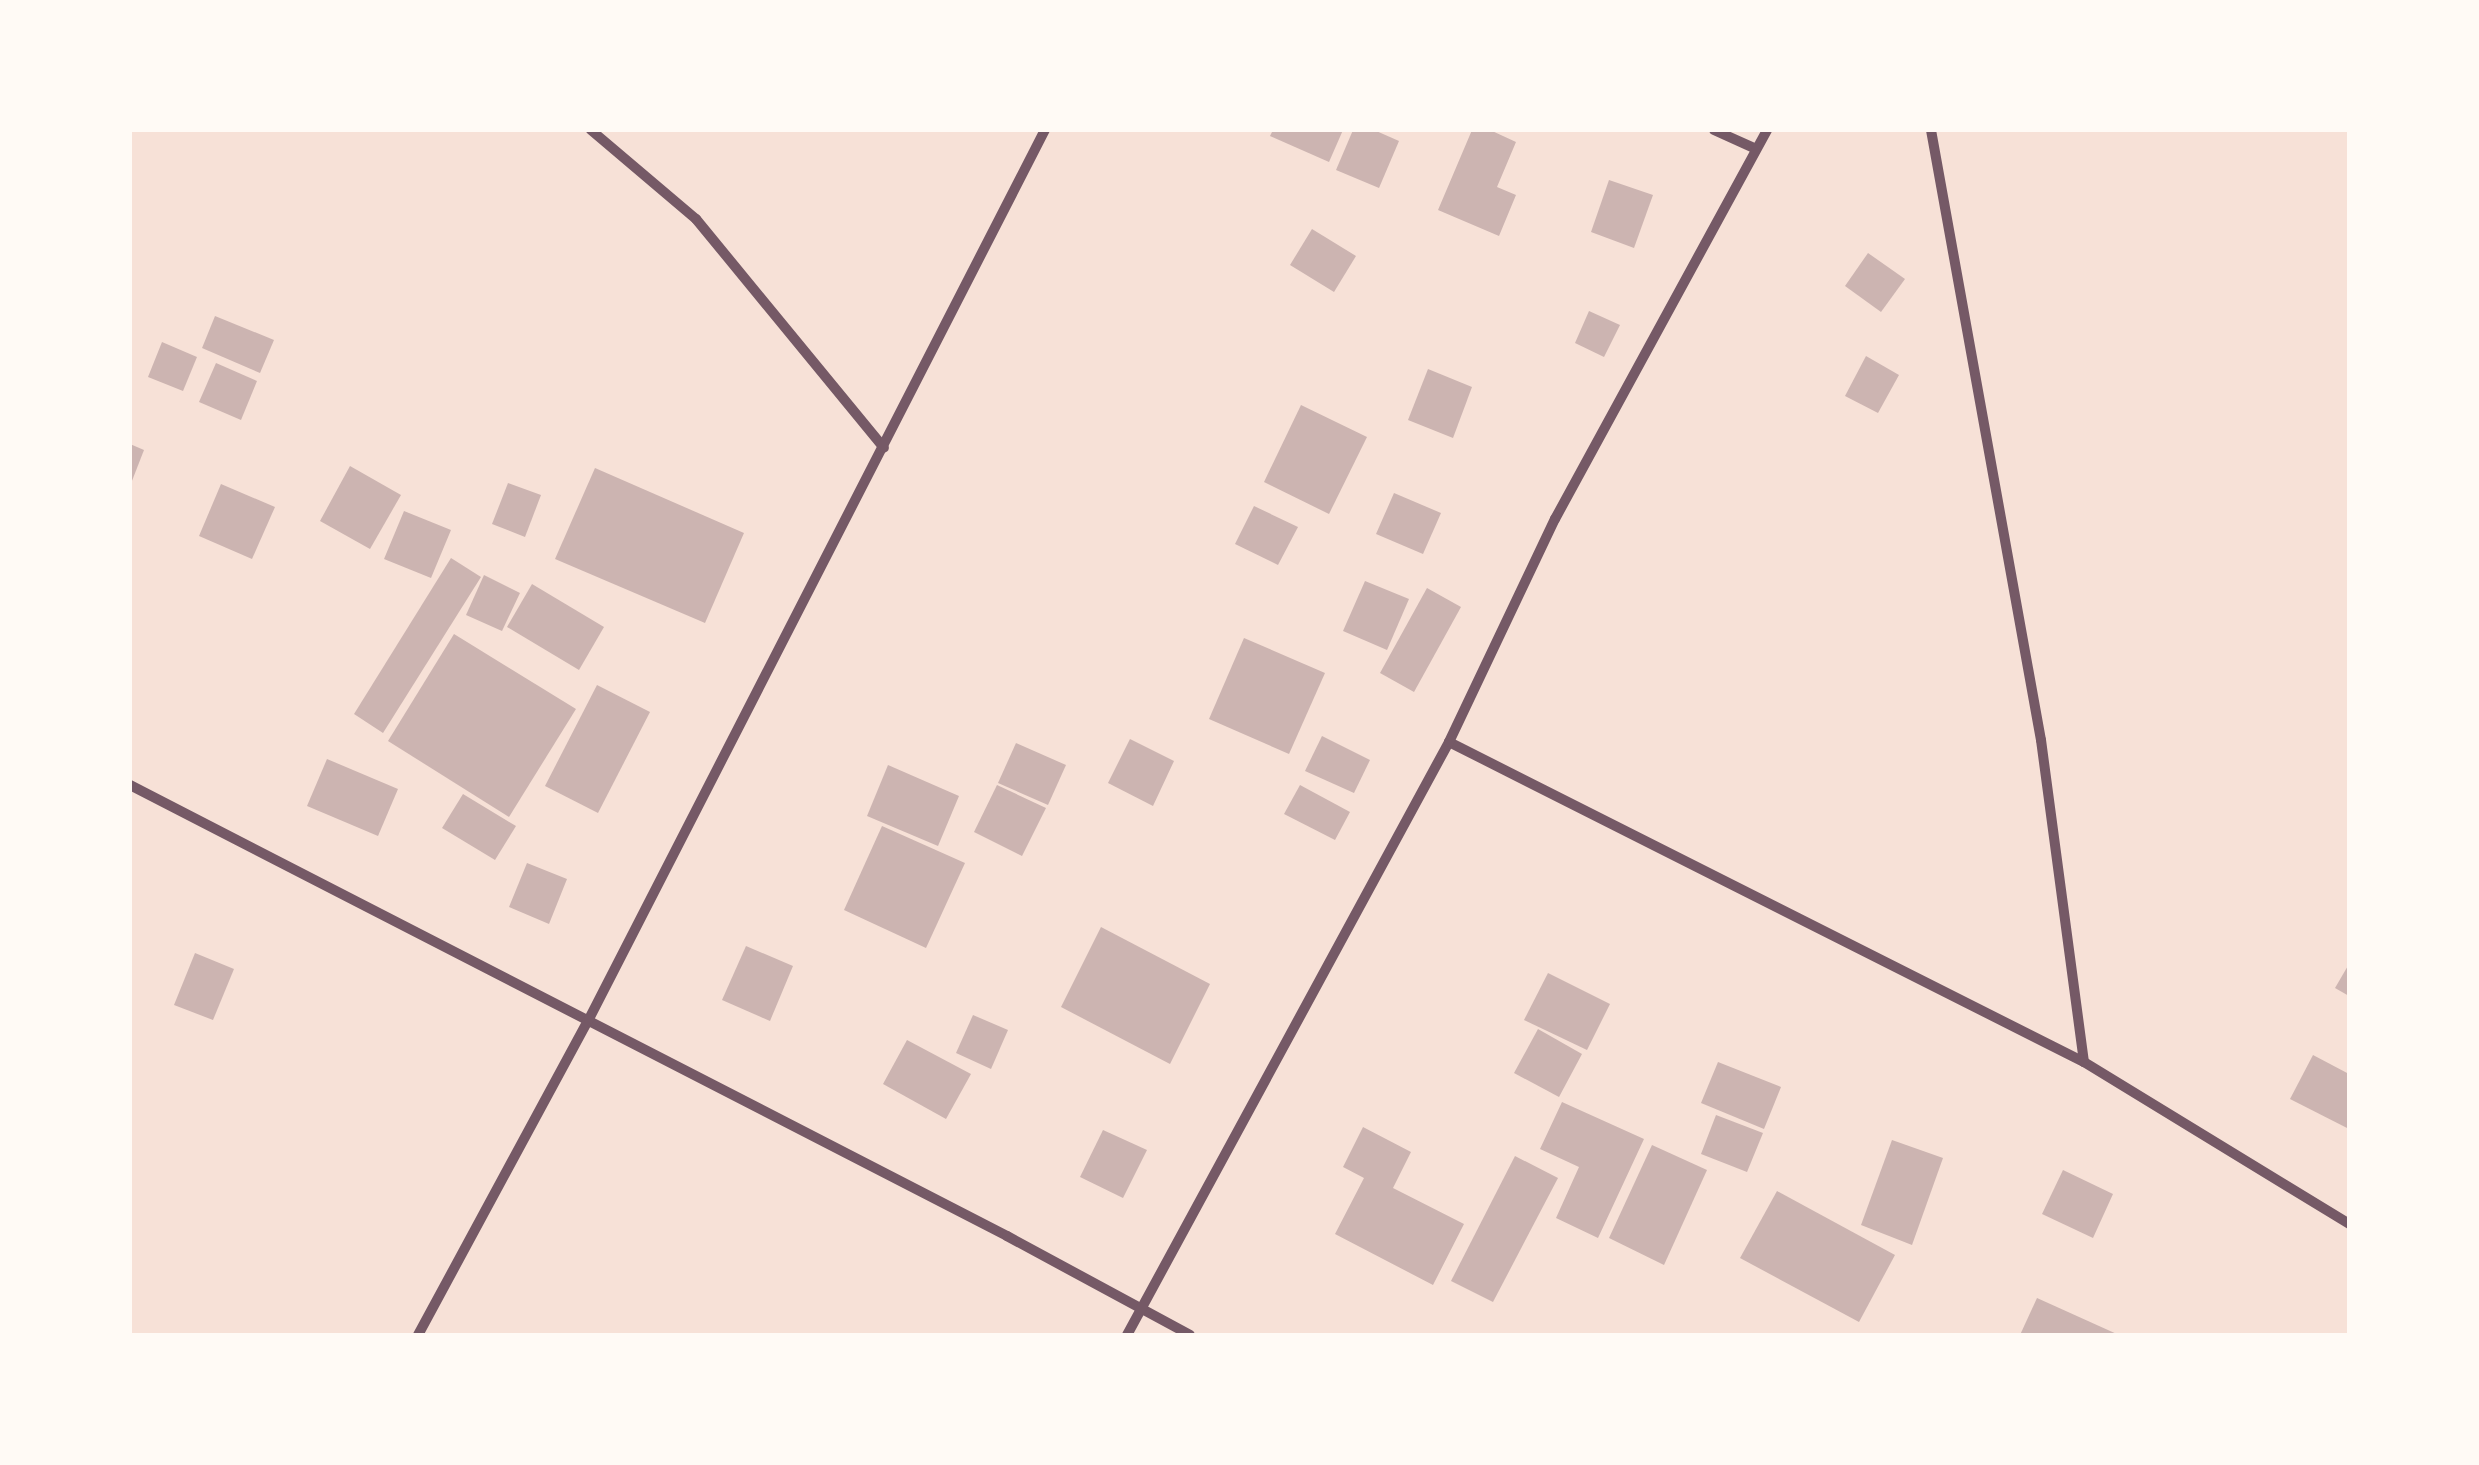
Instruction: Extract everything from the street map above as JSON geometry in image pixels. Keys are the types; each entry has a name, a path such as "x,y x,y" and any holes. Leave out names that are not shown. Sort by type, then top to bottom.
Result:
{"street":[{"path":"591,130 696,219 884,448"},
{"path":"418,1335 589,1019 1044,130"},
{"path":"1714,130 1756,149"},
{"path":"1127,1335 1449,742 1554,519 1767,130"},
{"path":"1931,130 2040,740 2084,1062"},
{"path":"1449,742 2084,1062 2349,1224"},
{"path":"130,784 589,1019 1190,1335"}],"building":[{"path":"1273,130 1343,130 1329,162 1270,136"},
{"path":"1353,130 1374,130 1399,141 1379,188 1336,170"},
{"path":"1472,130 1490,130 1516,142 1497,187 1516,195 1499,236 1438,210"},
{"path":"1609,180 1653,195 1634,248 1591,232"},
{"path":"1312,229 1356,256 1334,292 1290,265"},
{"path":"1868,253 1905,279 1881,312 1845,286"},
{"path":"1589,311 1620,325 1604,357 1575,343"},
{"path":"215,316 274,340 260,373 202,348"},
{"path":"162,342 197,357 183,391 148,377"},
{"path":"1866,356 1899,375 1878,413 1845,396"},
{"path":"216,363 257,381 241,420 199,402"},
{"path":"1428,369 1472,387 1453,438 1408,420"},
{"path":"1301,405 1367,437 1329,514 1264,482"},
{"path":"130,444 144,450 130,486"},
{"path":"350,466 401,495 370,549 320,521"},
{"path":"595,468 744,533 705,623 555,559"},
{"path":"508,483 541,495 525,537 492,524"},
{"path":"221,484 275,507 252,559 199,536"},
{"path":"1394,493 1441,513 1423,554 1376,534"},
{"path":"1254,506 1298,527 1278,565 1235,544"},
{"path":"404,511 451,530 431,578 384,559"},
{"path":"451,558 481,577 383,733 354,714"},
{"path":"484,575 520,593 502,631 466,615"},
{"path":"1365,581 1409,599 1387,650 1343,631"},
{"path":"532,584 604,627 579,670 507,627"},
{"path":"1427,588 1461,607 1414,692 1380,673"},
{"path":"454,634 576,709 509,817 388,741"},
{"path":"1244,638 1325,673 1289,754 1209,719"},
{"path":"597,685 650,712 598,813 545,786"},
{"path":"1322,736 1370,760 1354,793 1305,771"},
{"path":"1130,739 1174,761 1153,806 1108,783"},
{"path":"1016,743 1066,765 1048,805 998,783"},
{"path":"327,759 398,789 378,836 307,806"},
{"path":"888,765 959,796 938,846 867,816"},
{"path":"997,785 1046,808 1022,856 974,832"},
{"path":"1300,785 1350,812 1335,840 1284,814"},
{"path":"463,794 516,826 495,860 442,828"},
{"path":"882,826 965,863 926,948 844,910"},
{"path":"527,863 567,879 549,924 509,907"},
{"path":"1101,927 1210,984 1170,1064 1061,1007"},
{"path":"746,946 793,966 770,1021 722,1000"},
{"path":"195,953 234,969 213,1020 174,1005"},
{"path":"2349,964 2349,996 2335,988"},
{"path":"1548,973 1610,1004 1587,1050 1524,1020"},
{"path":"973,1015 1008,1030 991,1069 956,1053"},
{"path":"1538,1029 1582,1054 1559,1097 1514,1073"},
{"path":"907,1040 971,1074 946,1119 883,1084"},
{"path":"2313,1055 2349,1074 2349,1129 2290,1099"},
{"path":"1718,1062 1781,1087 1764,1129 1701,1103"},
{"path":"1562,1102 1644,1139 1598,1238 1556,1218 1579,1167 1540,1149"},
{"path":"1716,1115 1763,1133 1747,1172 1701,1154"},
{"path":"1363,1127 1411,1152 1393,1188 1464,1224 1433,1285 1335,1234 1364,1178 1343,1167"},
{"path":"1103,1130 1147,1150 1123,1198 1080,1177"},
{"path":"1892,1140 1943,1158 1912,1245 1861,1225"},
{"path":"1652,1145 1707,1170 1664,1265 1609,1238"},
{"path":"1515,1156 1558,1178 1493,1302 1451,1281"},
{"path":"2063,1170 2113,1194 2093,1238 2042,1214"},
{"path":"1777,1191 1895,1255 1859,1322 1740,1258"},
{"path":"2037,1298 2119,1335 2020,1335"}]}
